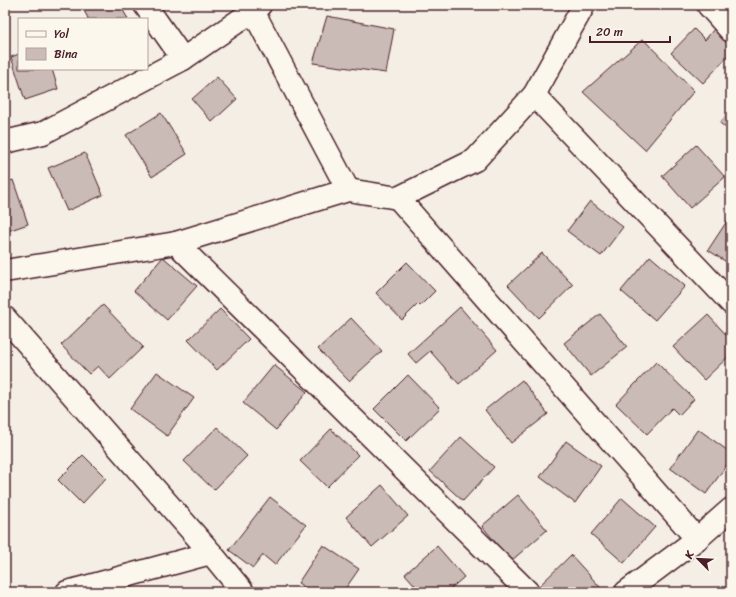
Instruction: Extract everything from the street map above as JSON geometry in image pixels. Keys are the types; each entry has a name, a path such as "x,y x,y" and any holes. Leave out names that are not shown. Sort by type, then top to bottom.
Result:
{"street":[{"path":"145,5 183,59"},
{"path":"5,271 176,243 348,190 398,198 475,160 534,95 584,5"},
{"path":"708,5 731,31"},
{"path":"5,142 43,133 183,59 256,8 348,190"},
{"path":"534,95 731,303"},
{"path":"398,198 697,539"},
{"path":"176,243 528,592"},
{"path":"5,318 211,553 243,592"},
{"path":"626,592 697,539 731,509"},
{"path":"67,592 211,553"}],"building":[{"path":"89,5 120,5 127,18 88,18 83,9"},
{"path":"327,16 394,29 386,73 313,63"},
{"path":"694,29 705,40 714,29 731,46 731,53 703,83 671,53"},
{"path":"643,39 694,91 645,150 583,92"},
{"path":"18,54 18,70 52,70 58,89 25,100 11,57"},
{"path":"217,77 237,99 212,122 192,99"},
{"path":"731,109 731,132 720,123"},
{"path":"161,113 187,154 152,177 126,135"},
{"path":"696,145 725,177 690,208 662,176"},
{"path":"85,153 103,195 67,211 48,168"},
{"path":"13,180 28,224 5,232 5,183"},
{"path":"590,201 623,227 601,256 567,231"},
{"path":"731,215 731,265 708,250"},
{"path":"542,253 573,285 539,318 508,285"},
{"path":"650,256 685,286 655,320 621,291"},
{"path":"163,257 197,286 167,320 134,291"},
{"path":"407,262 435,291 420,306 418,304 402,320 376,293"},
{"path":"103,305 143,347 110,379 98,366 89,374 61,345"},
{"path":"460,307 497,350 459,384 430,351 416,363 408,354"},
{"path":"220,309 249,339 217,370 188,340"},
{"path":"600,314 627,347 591,376 564,343"},
{"path":"708,315 731,340 731,354 704,380 673,347"},
{"path":"351,318 382,351 349,381 318,349"},
{"path":"656,362 694,399 679,415 672,408 647,434 616,404"},
{"path":"274,365 307,392 276,430 243,403"},
{"path":"157,372 194,398 167,436 130,409"},
{"path":"408,375 440,408 406,441 374,409"},
{"path":"522,380 548,414 511,443 485,410"},
{"path":"217,427 247,456 214,490 184,461"},
{"path":"331,429 358,455 327,487 300,461"},
{"path":"698,429 731,453 731,459 706,494 670,468"},
{"path":"461,437 494,467 463,501 430,471"},
{"path":"566,441 601,466 575,503 540,477"},
{"path":"83,455 106,478 82,504 58,480"},
{"path":"382,485 408,516 372,547 346,517"},
{"path":"518,495 547,530 511,561 482,526"},
{"path":"270,497 306,525 275,565 263,555 253,568 229,550"},
{"path":"622,498 655,527 624,563 591,534"},
{"path":"323,545 359,569 343,592 312,592 298,583"},
{"path":"437,546 464,577 447,592 421,592 405,574"},
{"path":"571,555 600,587 595,592 541,592 537,588"}]}
